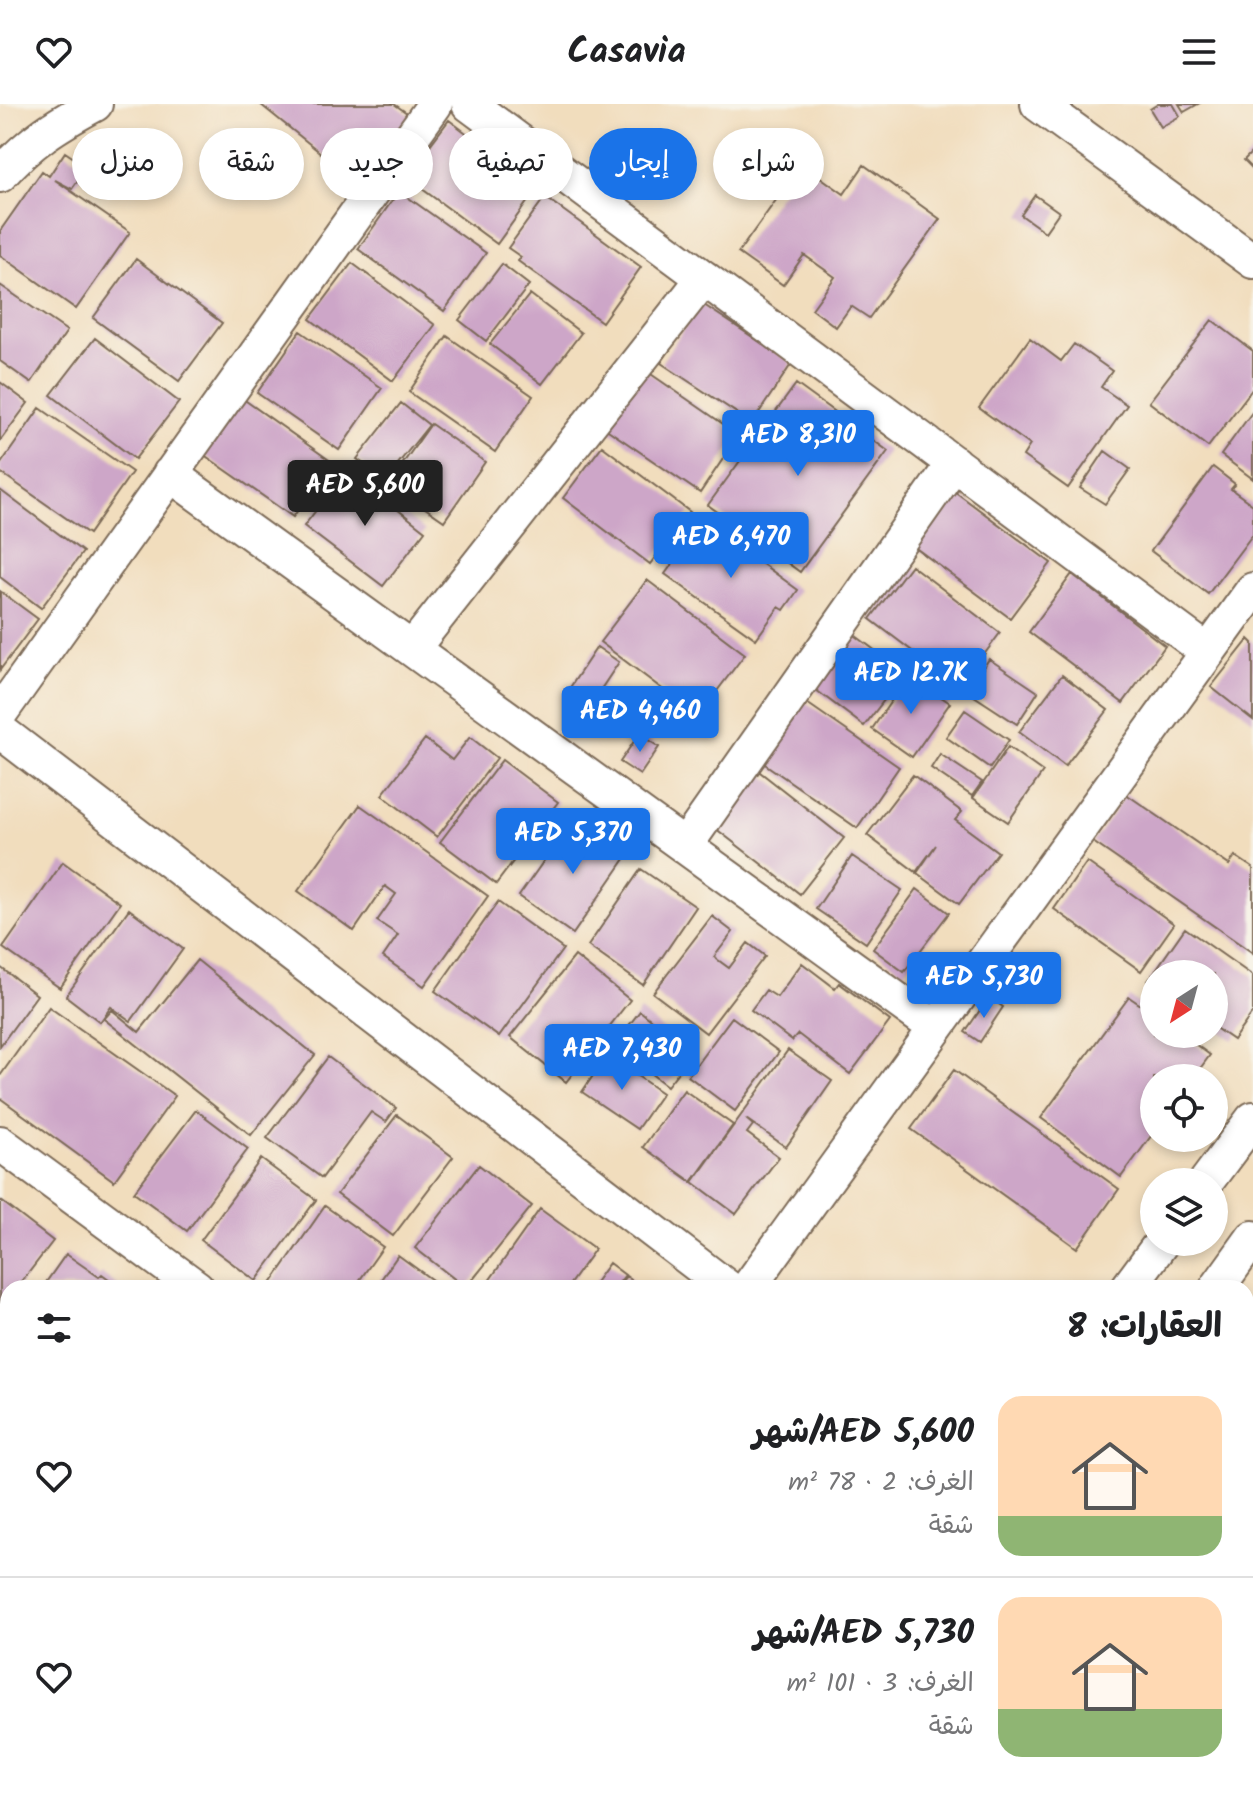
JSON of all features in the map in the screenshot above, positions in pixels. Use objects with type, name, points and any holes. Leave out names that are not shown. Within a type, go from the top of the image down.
[{"type":"street","points":[[0,175],[22,150],[95,104]]},
{"type":"street","points":[[0,713],[435,104]]},
{"type":"street","points":[[469,104],[1208,652]]},
{"type":"street","points":[[1038,104],[1253,261]]},
{"type":"street","points":[[412,649],[704,278]]},
{"type":"street","points":[[685,846],[954,463]]},
{"type":"street","points":[[170,474],[936,1028]]},
{"type":"street","points":[[754,1280],[1253,590]]},
{"type":"street","points":[[0,731],[718,1280]]},
{"type":"street","points":[[1216,1168],[1253,1119]]},
{"type":"street","points":[[0,1143],[186,1280]]},
{"type":"street","points":[[1223,1280],[1253,1238]]},
{"type":"street","points":[[1134,1280],[1152,1256]]},
{"type":"building","points":[[260,104],[394,104],[417,120],[411,128],[320,128],[320,152],[304,139],[304,128],[290,128]]},
{"type":"building","points":[[1158,104],[1173,104],[1180,116],[1161,127],[1150,109]]},
{"type":"building","points":[[1179,104],[1198,104],[1184,112]]},
{"type":"building","points":[[449,120],[460,128],[449,128],[449,200],[529,200],[497,244],[433,197],[433,141]]},
{"type":"building","points":[[1253,151],[1253,169],[1244,160]]},
{"type":"building","points":[[65,152],[72,157],[72,189],[55,180],[72,192],[72,200],[84,200],[130,232],[76,309],[0,255],[0,231],[42,171],[49,176]]},
{"type":"building","points":[[864,165],[940,219],[869,318],[851,306],[836,327],[812,309],[835,277],[804,255],[783,285],[738,253],[776,200],[824,200],[824,180],[844,194]]},
{"type":"building","points":[[1035,195],[1059,212],[1045,232],[1021,215]]},
{"type":"building","points":[[393,200],[412,200],[486,253],[444,311],[358,249]]},
{"type":"building","points":[[543,200],[549,200],[641,267],[602,322],[518,261],[521,257],[508,248]]},
{"type":"building","points":[[136,259],[222,323],[179,381],[93,318]]},
{"type":"building","points":[[352,263],[435,325],[393,381],[310,319]]},
{"type":"building","points":[[502,264],[529,285],[486,341],[459,320]]},
{"type":"building","points":[[0,285],[67,331],[31,383],[0,361]]},
{"type":"building","points":[[530,294],[581,333],[542,384],[490,344]]},
{"type":"building","points":[[701,303],[792,363],[752,423],[661,363]]},
{"type":"building","points":[[1212,320],[1253,351],[1253,388],[1208,447],[1149,402]]},
{"type":"building","points":[[300,331],[382,388],[339,450],[257,393]]},
{"type":"building","points":[[447,336],[533,396],[495,452],[409,392]]},
{"type":"building","points":[[95,338],[179,402],[135,459],[51,395]]},
{"type":"building","points":[[1030,338],[1061,361],[1074,344],[1112,371],[1101,387],[1127,405],[1068,488],[1023,456],[1030,445],[979,408]]},
{"type":"building","points":[[645,370],[739,435],[700,493],[605,428]]},
{"type":"building","points":[[0,382],[28,403],[0,441]]},
{"type":"building","points":[[796,384],[888,451],[800,572],[708,505]]},
{"type":"building","points":[[239,396],[332,462],[293,517],[200,452]]},
{"type":"building","points":[[401,403],[429,425],[385,480],[357,459]]},
{"type":"building","points":[[40,408],[132,472],[89,534],[0,472],[0,465]]},
{"type":"building","points":[[1253,411],[1253,479],[1221,455]]},
{"type":"building","points":[[431,424],[485,462],[444,521],[389,483]]},
{"type":"building","points":[[602,446],[690,512],[650,564],[563,498]]},
{"type":"building","points":[[1105,451],[1130,469],[1105,504],[1080,488]]},
{"type":"building","points":[[1213,467],[1235,484],[1231,489],[1253,505],[1253,534],[1208,594],[1151,551]]},
{"type":"building","points":[[347,470],[425,531],[383,586],[304,526]]},
{"type":"building","points":[[950,488],[1051,563],[1010,618],[909,543]]},
{"type":"building","points":[[0,490],[83,552],[41,608],[0,577]]},
{"type":"building","points":[[704,521],[798,590],[784,610],[779,607],[756,639],[665,574]]},
{"type":"building","points":[[911,565],[1000,633],[960,687],[870,619]]},
{"type":"building","points":[[1072,574],[1165,646],[1123,703],[1029,632]]},
{"type":"building","points":[[647,580],[745,654],[698,716],[600,642]]},
{"type":"building","points":[[0,591],[38,619],[0,670]]},
{"type":"building","points":[[852,633],[905,673],[864,726],[812,687]]},
{"type":"building","points":[[1249,639],[1253,643],[1253,720],[1211,687]]},
{"type":"building","points":[[597,647],[619,662],[587,710],[565,695]]},
{"type":"building","points":[[989,659],[1038,692],[1017,724],[968,692]]},
{"type":"building","points":[[909,675],[950,703],[912,757],[872,729]]},
{"type":"building","points":[[1062,675],[1108,710],[1065,766],[1019,732]]},
{"type":"building","points":[[804,701],[899,767],[857,828],[762,762]]},
{"type":"building","points":[[965,710],[1009,740],[990,768],[946,737]]},
{"type":"building","points":[[639,734],[659,747],[640,775],[620,762]]},
{"type":"building","points":[[470,737],[497,758],[437,837],[382,795],[425,739],[452,760]]},
{"type":"building","points":[[1008,747],[1043,772],[1008,822],[973,798]]},
{"type":"building","points":[[940,754],[982,782],[972,796],[931,768]]},
{"type":"building","points":[[502,760],[558,802],[496,884],[440,842]]},
{"type":"building","points":[[751,765],[844,838],[800,894],[706,821]]},
{"type":"building","points":[[913,775],[962,812],[955,820],[998,852],[959,904],[917,873],[936,845],[916,872],[867,835]]},
{"type":"building","points":[[1126,794],[1229,865],[1235,856],[1253,868],[1253,953],[1093,842]]},
{"type":"building","points":[[360,805],[488,896],[424,986],[383,957],[398,935],[377,921],[396,894],[385,886],[354,931],[298,891]]},
{"type":"building","points":[[574,818],[627,856],[573,934],[519,896]]},
{"type":"building","points":[[852,856],[902,890],[866,943],[816,909]]},
{"type":"building","points":[[63,862],[120,903],[60,988],[3,948]]},
{"type":"building","points":[[1087,862],[1174,924],[1149,960],[1140,960],[1140,970],[1054,909]]},
{"type":"building","points":[[641,869],[696,907],[643,985],[588,946]]},
{"type":"building","points":[[917,889],[949,913],[904,972],[873,949]]},
{"type":"building","points":[[498,902],[563,949],[499,1037],[435,991]]},
{"type":"building","points":[[129,909],[183,949],[131,1021],[111,1007],[100,1022],[66,996]]},
{"type":"building","points":[[712,916],[733,932],[714,957],[729,968],[748,943],[765,956],[706,1033],[653,993]]},
{"type":"building","points":[[1185,928],[1253,976],[1253,1012],[1233,1040],[1228,1037],[1228,960],[1163,960]]},
{"type":"building","points":[[575,956],[630,1000],[566,1082],[510,1037]]},
{"type":"building","points":[[197,960],[315,1055],[251,1135],[104,1019],[112,1010],[139,1032]]},
{"type":"building","points":[[802,963],[835,988],[839,983],[890,1021],[850,1074],[798,1034],[792,1041],[751,1010],[766,990],[777,997]]},
{"type":"building","points":[[0,967],[37,995],[0,1046]]},
{"type":"building","points":[[989,997],[1003,1007],[980,1042],[965,1032]]},
{"type":"building","points":[[1129,997],[1140,1004],[1140,1048],[1200,1048],[1210,1055],[1203,1064],[1140,1064],[1140,1151],[1121,1177],[1041,1118]]},
{"type":"building","points":[[49,1007],[175,1096],[114,1181],[0,1098],[0,1076]]},
{"type":"building","points":[[640,1011],[693,1053],[667,1086],[614,1045]]},
{"type":"building","points":[[732,1017],[779,1052],[735,1111],[688,1076]]},
{"type":"building","points":[[788,1050],[832,1081],[786,1147],[746,1119],[753,1125],[747,1133],[779,1157],[736,1214],[693,1182]]},
{"type":"building","points":[[607,1055],[662,1093],[637,1129],[582,1092]]},
{"type":"building","points":[[328,1057],[396,1108],[386,1122],[371,1112],[322,1178],[267,1138]]},
{"type":"building","points":[[954,1070],[1119,1189],[1077,1248],[911,1129]]},
{"type":"building","points":[[684,1090],[733,1125],[692,1182],[643,1147]]},
{"type":"building","points":[[196,1110],[248,1149],[187,1231],[134,1192]]},
{"type":"building","points":[[397,1115],[453,1157],[393,1236],[337,1194]]},
{"type":"building","points":[[261,1159],[316,1200],[257,1280],[201,1240]]},
{"type":"building","points":[[479,1165],[532,1206],[472,1280],[456,1280],[415,1248]]},
{"type":"building","points":[[0,1200],[53,1241],[23,1280],[0,1280]]},
{"type":"building","points":[[325,1206],[383,1247],[360,1280],[274,1280]]},
{"type":"building","points":[[540,1209],[595,1249],[573,1280],[490,1280]]},
{"type":"building","points":[[66,1254],[99,1277],[102,1274],[110,1280],[48,1280]]},
{"type":"building","points":[[398,1255],[432,1280],[381,1280]]},
{"type":"building","points":[[609,1263],[625,1275],[621,1280],[597,1280]]}]
